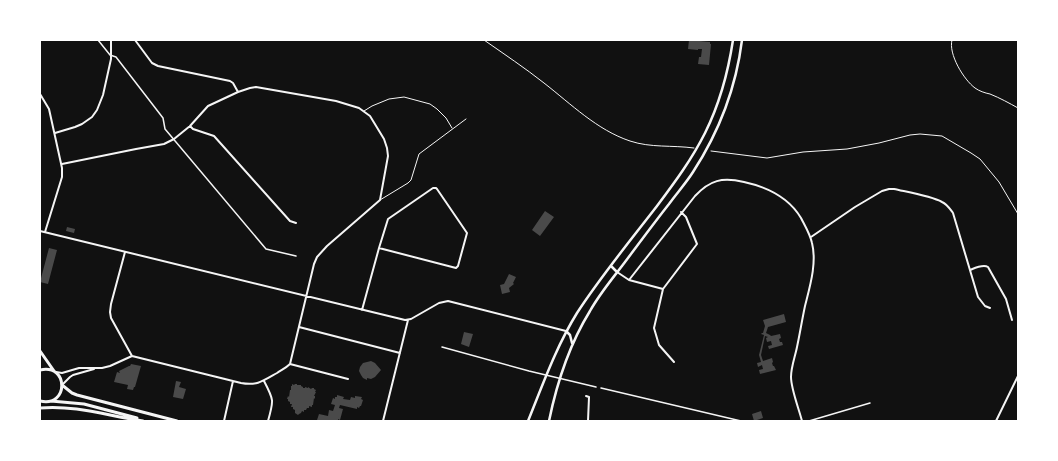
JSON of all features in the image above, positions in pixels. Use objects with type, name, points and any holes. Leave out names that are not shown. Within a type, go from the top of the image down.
[{"type":"main road","points":[[528,421],[566,331],[586,300],[681,173],[698,146],[723,90],[734,40]]},
{"type":"main road","points":[[549,421],[562,369],[572,343],[592,306],[692,174],[710,143],[722,118],[733,86],[742,40]]},
{"type":"main road","points":[[611,266],[617,272]]},
{"type":"main road","points":[[566,331],[570,335],[572,343]]},
{"type":"main road","points":[[40,351],[60,378],[62,384],[62,390],[56,398],[51,401]]},
{"type":"main road","points":[[40,370],[46,369],[55,372]]},
{"type":"main road","points":[[62,384],[72,393],[77,395],[177,421]]},
{"type":"main road","points":[[41,401],[84,404],[146,421]]},
{"type":"main road","points":[[40,408],[73,408],[143,421]]},
{"type":"street","points":[[98,40],[110,55],[116,57],[163,118],[166,129],[266,249],[296,256]]},
{"type":"street","points":[[55,133],[82,124],[92,117],[97,110],[103,95],[110,59],[111,40]]},
{"type":"street","points":[[134,40],[152,63],[158,66],[230,81],[233,83],[238,92]]},
{"type":"street","points":[[139,86],[140,92]]},
{"type":"street","points":[[62,164],[136,148],[164,144],[174,139],[190,126],[208,106],[250,88],[261,88],[336,102],[359,108],[370,116],[384,139],[388,156],[380,200],[336,238],[317,257],[290,364],[287,367],[264,381],[249,385],[132,356],[110,366],[73,375],[62,384]]},
{"type":"street","points":[[40,94],[49,109],[62,164],[62,177],[45,232]]},
{"type":"street","points":[[190,126],[193,129],[214,136],[290,221],[296,223]]},
{"type":"street","points":[[628,280],[681,212],[706,186],[721,180],[733,180],[756,185],[774,193],[789,203],[798,214],[811,237],[813,245],[813,267],[791,376],[795,399],[802,421]]},
{"type":"street","points":[[362,310],[388,219],[435,188],[467,233],[458,266],[456,268],[380,248]]},
{"type":"street","points":[[811,237],[855,207],[882,191],[889,189],[935,199],[942,202],[953,213],[978,297],[985,306],[990,308]]},
{"type":"street","points":[[674,362],[659,345],[654,328],[663,289],[697,244],[686,218],[681,212]]},
{"type":"street","points":[[40,231],[408,320],[445,301],[566,331]]},
{"type":"street","points":[[125,252],[110,312],[132,356]]},
{"type":"street","points":[[970,270],[984,265],[988,267],[1006,299],[1012,320]]},
{"type":"street","points":[[617,272],[628,280],[663,289]]},
{"type":"street","points":[[383,421],[408,320]]},
{"type":"street","points":[[299,327],[400,353]]},
{"type":"street","points":[[442,347],[529,371],[596,386]]},
{"type":"street","points":[[290,364],[348,379]]},
{"type":"street","points":[[55,372],[62,373],[79,368],[98,368]]},
{"type":"street","points":[[996,421],[1018,376]]},
{"type":"street","points":[[224,421],[234,381]]},
{"type":"street","points":[[264,381],[272,399],[272,408],[268,421]]},
{"type":"street","points":[[601,388],[741,421]]},
{"type":"street","points":[[586,396],[589,397],[588,421]]},
{"type":"street","points":[[809,421],[870,403]]},
{"type":"lane","points":[[952,40],[951,44],[953,58],[963,74],[976,88],[1007,101],[1018,108]]},
{"type":"lane","points":[[364,111],[389,99],[404,97],[430,104],[446,118],[453,129]]},
{"type":"lane","points":[[380,200],[408,183],[411,180],[419,154],[466,119]]},
{"type":"path","points":[[484,40],[535,76],[592,121],[612,133],[640,144],[699,149]]},
{"type":"path","points":[[706,150],[767,158],[809,152],[846,149],[910,135],[920,134],[942,136],[980,159],[999,182],[1018,214]]},
{"type":"building","points":[[689,40],[710,42],[709,65],[698,64],[702,49],[688,49]]},
{"type":"building","points":[[545,211],[554,217],[540,236],[532,230]]},
{"type":"building","points":[[67,227],[75,229],[74,233],[66,231]]},
{"type":"building","points":[[49,248],[57,250],[48,284],[40,282]]},
{"type":"building","points":[[509,274],[516,277],[513,283],[514,284],[509,288],[510,292],[502,294],[500,285],[504,284]]},
{"type":"building","points":[[784,314],[786,322],[768,327],[766,333],[771,336],[780,334],[781,338],[779,339],[783,345],[769,349],[768,346],[772,345],[771,341],[767,342],[766,338],[768,337],[765,336],[761,355],[763,361],[772,358],[773,366],[776,370],[760,374],[759,370],[763,369],[762,365],[758,367],[757,363],[761,362],[759,355],[764,335],[761,334],[763,333],[765,326],[763,320]]},
{"type":"building","points":[[464,332],[473,334],[469,347],[461,344]]},
{"type":"building","points":[[371,361],[381,370],[375,377],[371,379],[367,378],[367,380],[363,378],[359,371],[363,363]]},
{"type":"building","points":[[131,364],[141,366],[133,390],[127,389],[128,385],[114,382],[117,372],[120,373],[119,371],[130,366]]},
{"type":"building","points":[[176,381],[181,382],[179,387],[186,389],[183,399],[173,397]]},
{"type":"building","points":[[292,384],[301,385],[303,388],[314,388],[316,390],[312,407],[309,406],[309,408],[304,410],[304,412],[302,411],[298,415],[295,413],[293,407],[291,407],[292,404],[290,404],[287,399],[288,396],[289,397]]},
{"type":"building","points":[[337,395],[344,397],[343,399],[350,400],[351,397],[355,398],[355,396],[362,397],[361,399],[363,400],[361,406],[359,408],[357,407],[357,409],[340,405],[339,408],[343,409],[340,420],[338,419],[338,421],[317,420],[319,414],[328,416],[329,410],[333,411],[335,405],[331,404],[333,398],[335,399]]},
{"type":"building","points":[[761,411],[763,418],[754,421],[752,414]]}]
